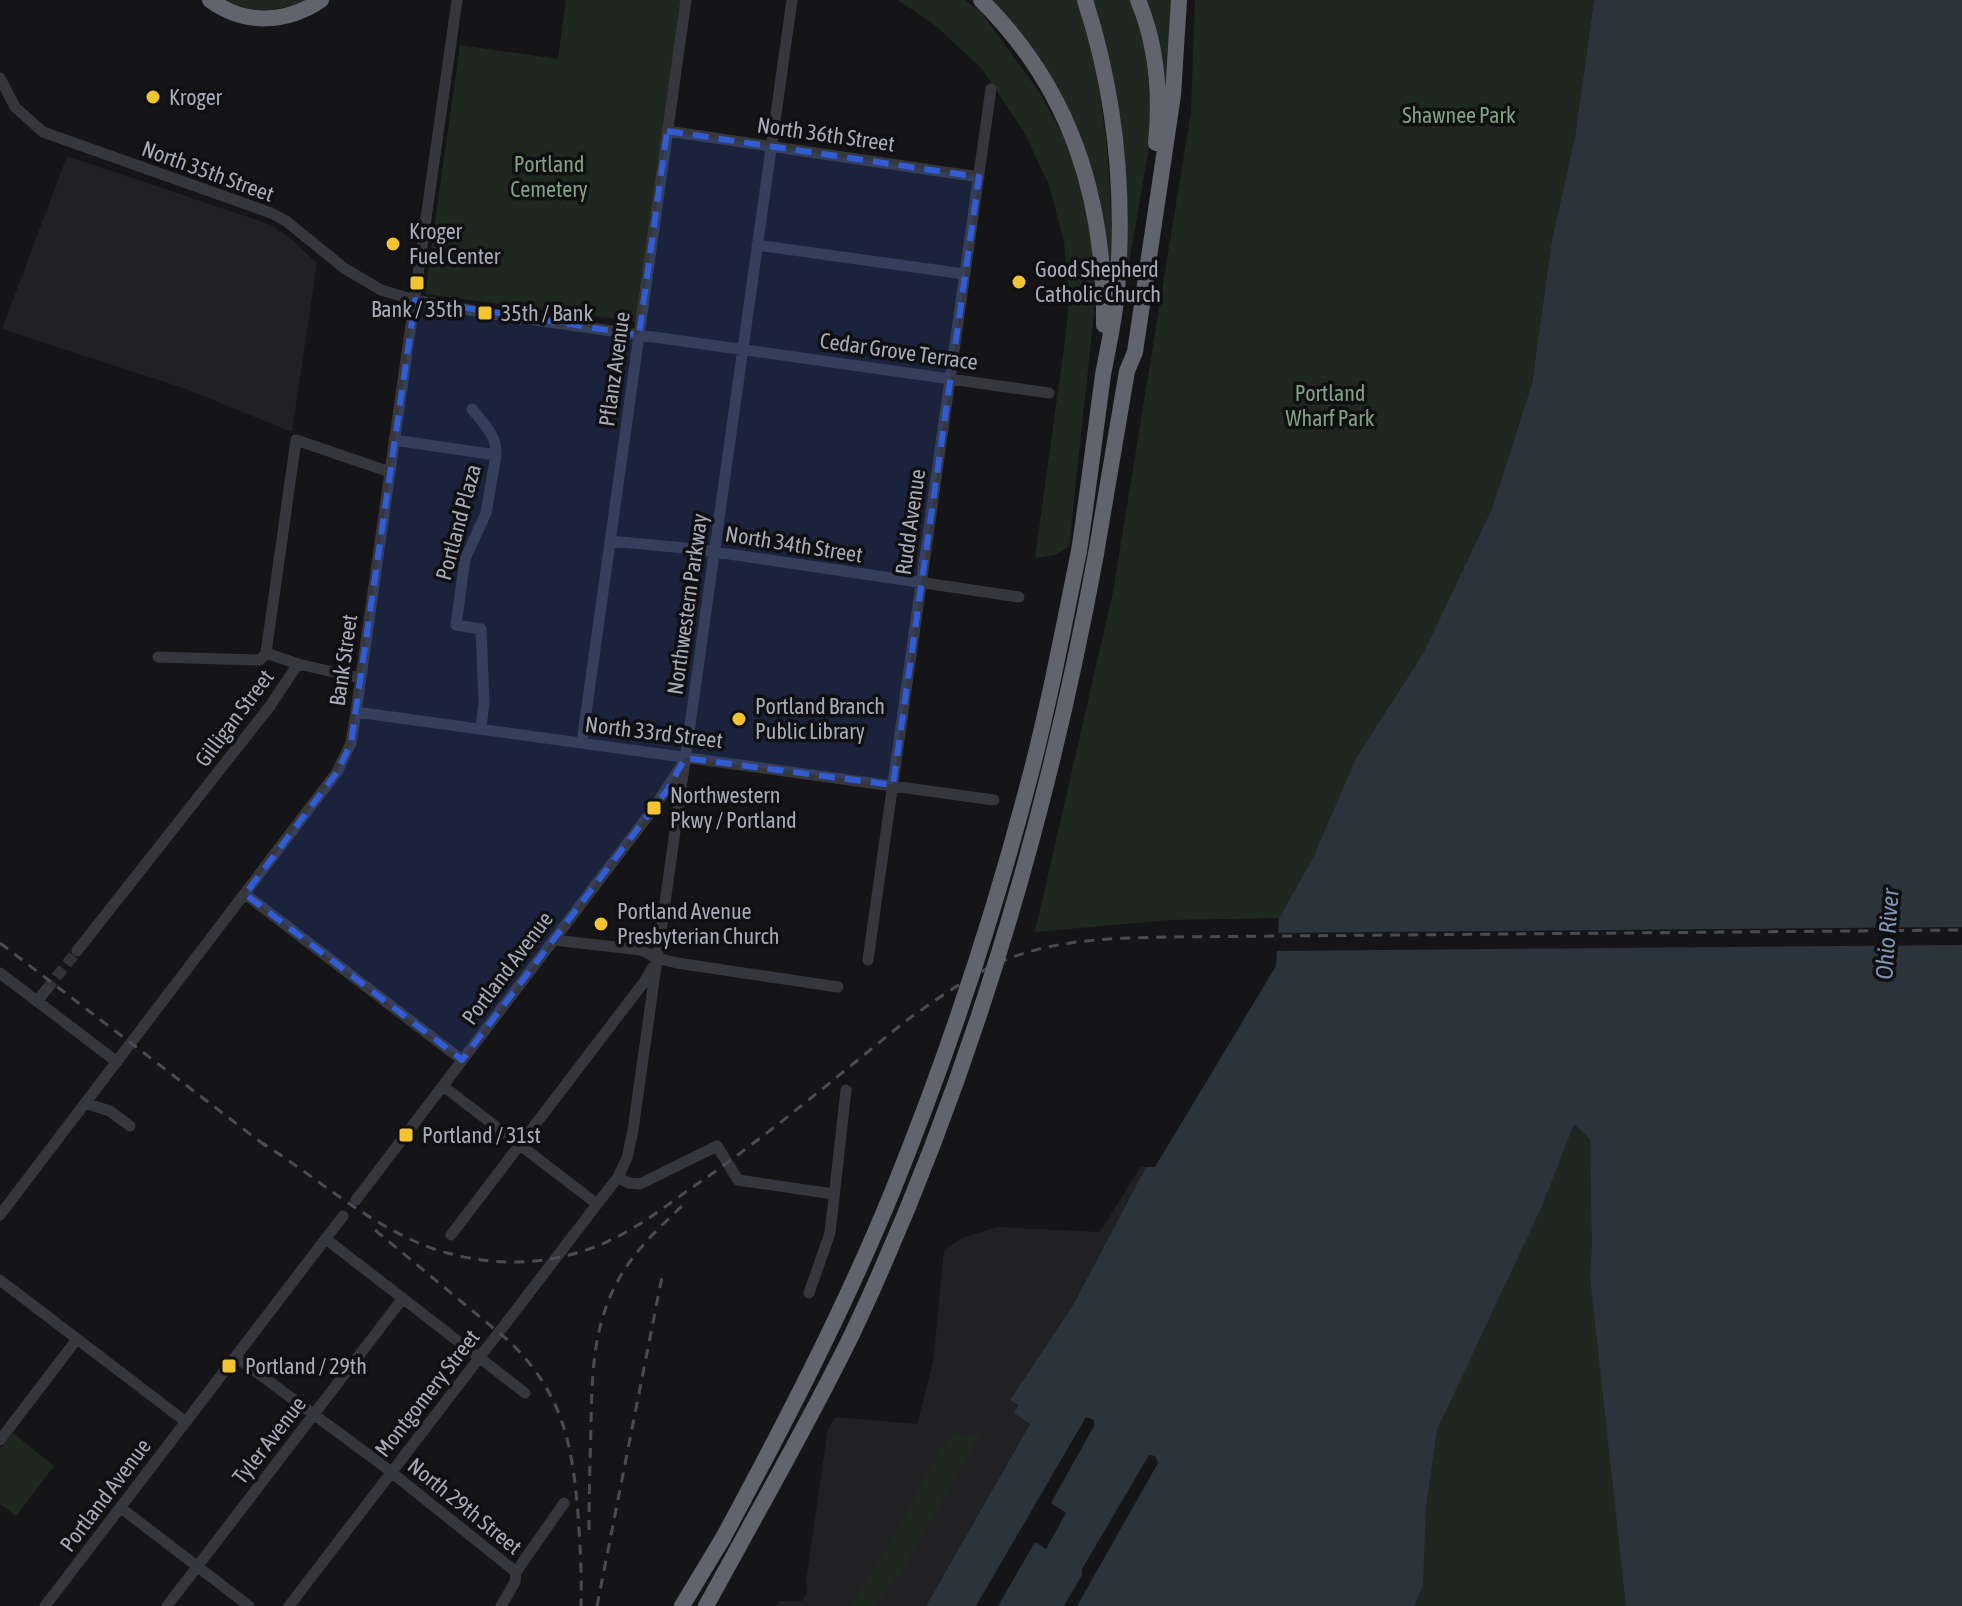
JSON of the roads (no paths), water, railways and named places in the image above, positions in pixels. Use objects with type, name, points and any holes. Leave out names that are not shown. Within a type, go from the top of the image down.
[{"type":"highway","points":[[210,0],[234,14],[270,19],[292,15],[321,0]]},
{"type":"highway","points":[[981,0],[1035,65],[1064,117],[1082,160],[1102,251],[1104,373]]},
{"type":"highway","points":[[682,1606],[723,1538],[796,1400],[892,1191],[945,1054],[1028,785],[1079,551],[1117,291],[1118,174],[1106,82],[1087,0]]},
{"type":"highway","points":[[1087,0],[1103,48],[1115,109],[1124,204],[1115,442]]},
{"type":"highway","points":[[1127,371],[1125,350],[1159,107],[1153,50],[1138,0]]},
{"type":"highway","points":[[706,1606],[855,1326],[906,1212],[958,1076],[1013,911],[1062,721],[1096,554],[1127,371],[1135,352],[1173,95],[1179,0]]},
{"type":"street","name":"Bank Street","points":[[0,1215],[337,772],[351,743],[457,0]]},
{"type":"street","name":"Pflanz Avenue","points":[[582,742],[686,0]]},
{"type":"street","name":"Northwestern Parkway","points":[[597,1204],[618,1177],[627,1158],[633,1130],[792,0]]},
{"type":"street","name":"North 35th Street","points":[[0,78],[15,107],[43,132],[271,213],[366,282],[415,300],[743,350]]},
{"type":"street","name":"Rudd Avenue","points":[[868,960],[991,89]]},
{"type":"street","name":"North 36th Street","points":[[667,131],[979,177]]},
{"type":"street","points":[[757,245],[964,274]]},
{"type":"street","name":"Cedar Grove Terrace","points":[[743,350],[1049,393]]},
{"type":"street","points":[[472,409],[495,439],[496,455]]},
{"type":"street","name":"Gilligan Street","points":[[77,951],[270,706],[298,664],[266,653],[296,440],[390,472]]},
{"type":"street","name":"Portland Plaza","points":[[394,440],[496,455],[486,513],[465,559],[456,625],[481,629],[484,690],[481,727]]},
{"type":"street","name":"North 34th Street","points":[[610,541],[715,552],[1019,597]]},
{"type":"street","points":[[158,657],[260,660],[266,653]]},
{"type":"street","points":[[298,664],[360,678]]},
{"type":"street","name":"North 33rd Street","points":[[356,712],[994,800]]},
{"type":"street","name":"Portland Avenue","points":[[356,1200],[668,789],[685,758]]},
{"type":"street","points":[[245,894],[462,1060]]},
{"type":"street","points":[[554,940],[641,950],[657,958],[838,987]]},
{"type":"street","points":[[451,1235],[644,982],[657,958]]},
{"type":"street","points":[[0,973],[117,1062]]},
{"type":"street","points":[[37,1001],[46,990]]},
{"type":"street","points":[[443,1086],[597,1204]]},
{"type":"street","points":[[809,1293],[830,1233],[846,1090]]},
{"type":"street","points":[[85,1103],[110,1111],[130,1126]]},
{"type":"street","points":[[618,1177],[628,1183],[640,1184],[717,1146],[738,1180],[833,1194]]},
{"type":"street","name":"Montgomery Street","points":[[289,1606],[597,1204]]},
{"type":"street","name":"Portland Avenue","points":[[45,1606],[343,1216]]},
{"type":"street","points":[[326,1239],[525,1393]]},
{"type":"street","points":[[0,1280],[186,1422]]},
{"type":"street","name":"Tyler Avenue","points":[[167,1606],[403,1298]]},
{"type":"street","points":[[0,1440],[77,1339]]},
{"type":"street","name":"North 29th Street","points":[[236,1357],[391,1472],[516,1572]]},
{"type":"street","points":[[501,1606],[515,1582],[516,1572],[564,1503]]},
{"type":"street","points":[[121,1508],[249,1606]]},
{"type":"water","name":"Ohio River","points":[[1594,0],[1962,0],[1962,1606],[1626,1606],[1590,1277],[1590,1139],[1574,1124],[1542,1206],[1437,1430],[1426,1507],[1423,1586],[1414,1606],[926,1606],[1030,1424],[1014,1413],[1018,1405],[1010,1400],[1073,1305],[1146,1167],[1155,1167],[1276,966],[1279,918],[1313,858],[1356,758],[1424,652],[1493,506],[1532,383],[1552,240],[1575,137]]},
{"type":"tunnel","points":[[46,990],[77,951]]},
{"type":"railway","points":[[259,1141],[365,1214],[434,1249],[489,1261],[546,1260],[597,1246],[637,1226],[744,1150],[930,1004],[990,967],[1043,948],[1106,939],[1169,937],[1962,930]]},
{"type":"railway","points":[[0,943],[267,1147]]},
{"type":"railway","points":[[589,1530],[592,1385],[596,1346],[605,1309],[629,1262],[684,1204]]},
{"type":"railway","points":[[375,1230],[509,1341],[527,1360],[553,1399],[568,1441],[572,1463],[580,1548],[581,1606]]},
{"type":"railway","points":[[597,1606],[662,1277]]},
{"type":"place","name":"Kroger","points":[[153,97]]},
{"type":"place","name":"Kroger Fuel Center","points":[[393,244]]},
{"type":"place","name":"Good Shepherd Catholic Church","points":[[1019,282]]},
{"type":"place","name":"Bank / 35th","points":[[417,283]]},
{"type":"place","name":"35th / Bank","points":[[485,313]]},
{"type":"place","name":"Portland Branch Public Library","points":[[739,719]]},
{"type":"place","name":"Northwestern Pkwy / Portland","points":[[654,808]]},
{"type":"place","name":"Portland Avenue Presbyterian Church","points":[[601,924]]},
{"type":"place","name":"Portland / 31st","points":[[406,1135]]},
{"type":"place","name":"Portland / 29th","points":[[229,1366]]},
{"type":"park label","name":"Shawnee Park","points":[[1459,115]]},
{"type":"park label","name":"Portland Cemetery","points":[[549,176]]},
{"type":"park label","name":"Portland Wharf Park","points":[[1330,406]]}]
